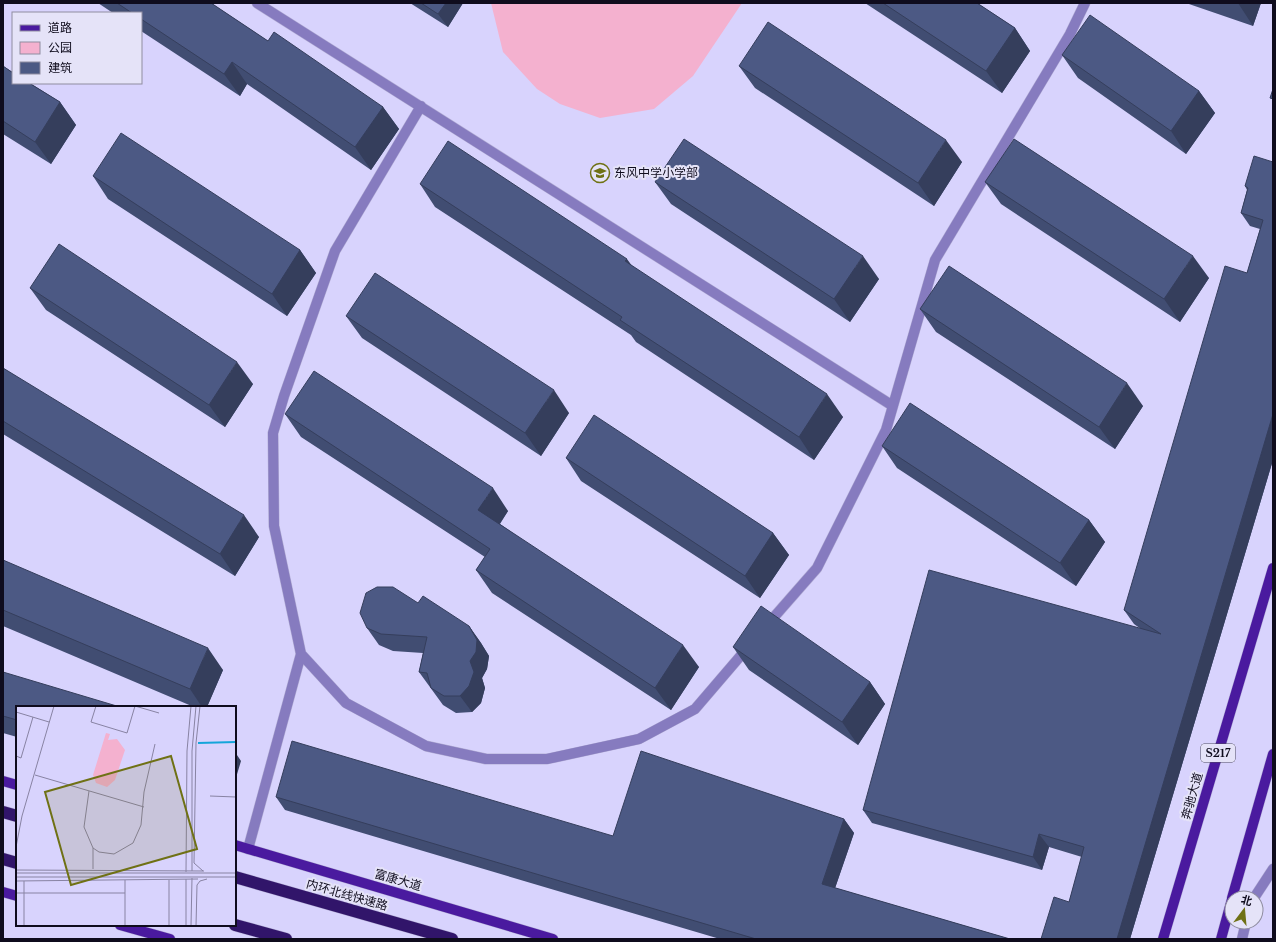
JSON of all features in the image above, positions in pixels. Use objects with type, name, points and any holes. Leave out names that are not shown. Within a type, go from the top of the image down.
[{"type":"highway","points":[[3,812],[16,816]]},
{"type":"highway","points":[[3,860],[16,863]]},
{"type":"highway","name":"内环北线快速路","points":[[236,877],[452,939]]},
{"type":"highway","points":[[236,925],[286,939]]},
{"type":"main road","name":"奔驰大道","points":[[1163,939],[1273,568]]},
{"type":"main road","points":[[1234,890],[1273,754]]},
{"type":"main road","points":[[3,781],[16,785]]},
{"type":"main road","name":"富康大道","points":[[236,845],[553,939]]},
{"type":"main road","points":[[3,892],[16,896]]},
{"type":"main road","points":[[124,926],[170,939]]},
{"type":"main road","points":[[1221,939],[1224,928]]},
{"type":"street","points":[[257,3],[893,406]]},
{"type":"street","points":[[300,654],[346,703],[426,746],[486,759],[546,759],[640,738],[695,709],[816,568],[886,430],[935,260],[1070,34],[1084,3]]},
{"type":"street","points":[[248,849],[300,654],[274,526],[273,432],[284,396],[336,251],[421,106]]},
{"type":"street","points":[[1259,890],[1273,869]]},
{"type":"green space","points":[[491,3],[742,3],[693,76],[654,109],[600,118],[560,104],[537,89],[503,52]]},
{"type":"building","points":[[117,3],[211,3],[268,41],[274,32],[383,107],[355,147],[232,62],[224,74],[142,20],[142,12],[130,12]]},
{"type":"building","points":[[421,3],[446,3],[438,14]]},
{"type":"building","points":[[883,3],[977,3],[1015,28],[986,71]]},
{"type":"building","points":[[1090,15],[1199,91],[1171,131],[1062,55]]},
{"type":"building","points":[[768,22],[946,140],[918,183],[739,66]]},
{"type":"building","points":[[3,66],[12,72],[12,84],[31,84],[60,102],[35,142],[3,121]]},
{"type":"building","points":[[1273,89],[1273,99],[1270,98]]},
{"type":"building","points":[[121,133],[300,250],[272,294],[93,176]]},
{"type":"building","points":[[684,139],[863,256],[834,299],[655,182]]},
{"type":"building","points":[[1014,139],[1193,256],[1164,299],[985,182]]},
{"type":"building","points":[[448,141],[627,259],[625,261],[827,394],[799,437],[620,320],[622,317],[420,184]]},
{"type":"building","points":[[1254,156],[1273,162],[1273,414],[1117,939],[1041,939],[1054,897],[1069,902],[1084,847],[1039,834],[1033,857],[863,810],[929,570],[1161,634],[1124,610],[1225,266],[1247,273],[1263,220],[1241,213],[1248,188],[1245,186]]},
{"type":"building","points":[[59,244],[237,362],[209,405],[30,288]]},
{"type":"building","points":[[949,266],[1127,383],[1099,427],[920,309]]},
{"type":"building","points":[[375,273],[554,390],[525,433],[346,316]]},
{"type":"building","points":[[3,368],[244,515],[220,554],[3,421]]},
{"type":"building","points":[[314,371],[493,488],[478,510],[683,645],[655,688],[476,570],[490,549],[285,414]]},
{"type":"building","points":[[910,403],[1089,520],[1060,563],[882,446]]},
{"type":"building","points":[[594,415],[773,533],[745,576],[566,458]]},
{"type":"building","points":[[3,560],[208,648],[190,689],[3,610]]},
{"type":"building","points":[[377,587],[393,587],[418,603],[423,596],[469,626],[477,640],[476,652],[470,661],[474,672],[469,686],[460,696],[444,696],[431,688],[427,673],[419,672],[427,637],[381,634],[367,628],[360,613],[366,593]]},
{"type":"building","points":[[761,606],[870,682],[842,722],[733,647]]},
{"type":"building","points":[[3,672],[117,706],[16,706],[16,720],[3,716]]},
{"type":"building","points":[[292,741],[613,836],[641,751],[844,819],[822,884],[1010,939],[756,939],[276,797]]},
{"type":"place","name":"东风中学小学部","points":[[600,173]]}]
